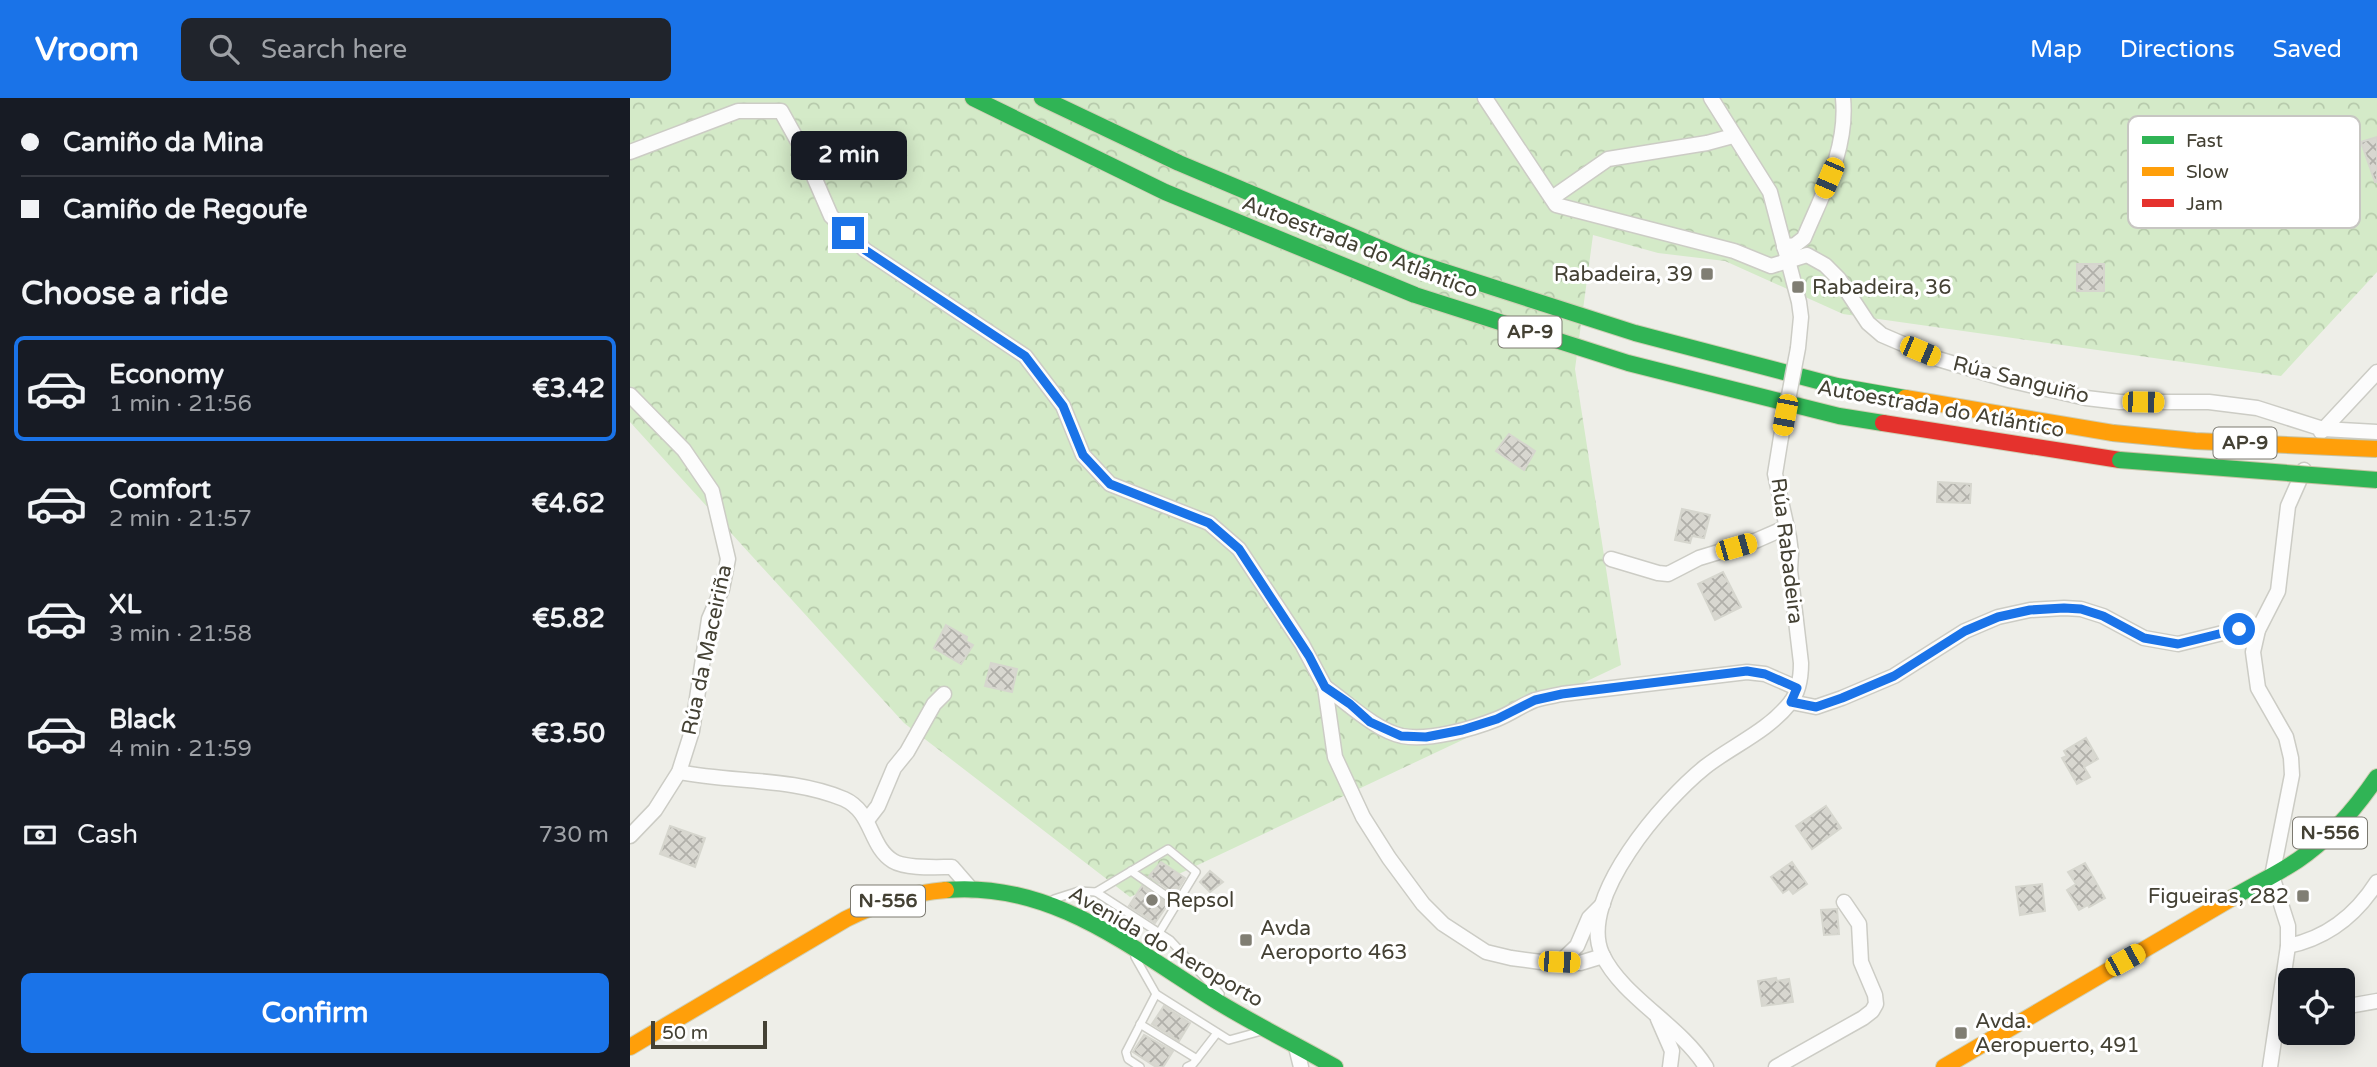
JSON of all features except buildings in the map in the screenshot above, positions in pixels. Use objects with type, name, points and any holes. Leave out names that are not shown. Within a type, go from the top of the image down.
[{"type":"main road","name":"Autoestrada do Atlántico","points":[[973,98],[1165,192],[1415,295],[1628,363],[1839,416],[2120,460],[2377,480]]},
{"type":"main road","name":"Autoestrada do Atlántico","points":[[1042,98],[1179,163],[1411,261],[1635,332],[1837,386],[2113,433],[2195,441],[2377,449]]},
{"type":"main road","name":"N-556","points":[[1944,1067],[2299,859],[2328,836],[2377,777]]},
{"type":"main road","name":"Avenida do Aeroporto","points":[[630,1047],[853,915],[894,899],[920,893],[972,890],[1020,894],[1090,921],[1265,1030],[1335,1067]]},
{"type":"street","points":[[1485,98],[1552,198],[1608,159],[1707,143],[1733,136]]},
{"type":"street","name":"Rúa Rabadeira","points":[[1706,1067],[1689,1046],[1624,984],[1603,956],[1598,923],[1611,883],[1628,852],[1700,771],[1757,731],[1791,702],[1801,678],[1790,570],[1791,553],[1775,474],[1798,348],[1801,317],[1799,302],[1770,192],[1711,98]]},
{"type":"street","points":[[1784,247],[1795,245],[1804,238],[1838,158],[1843,98]]},
{"type":"street","points":[[630,152],[738,111],[781,111],[800,146],[831,216],[865,250],[1025,356],[1063,406],[1083,455],[1110,484],[1209,523],[1239,549],[1309,656],[1325,687],[1335,757],[1363,817],[1423,904],[1443,924],[1486,952],[1531,961],[1580,963],[1603,956]]},
{"type":"street","name":"Rúa Sanguiño","points":[[1552,198],[1556,205],[1734,251],[1771,266],[1807,255],[1825,265],[1839,279],[1868,323],[1882,335],[1938,359],[2012,381],[2086,398],[2120,402],[2209,402],[2256,408],[2323,429],[2377,432]]},
{"type":"street","points":[[2287,968],[2288,926],[2272,876],[2292,775],[2291,758],[2286,737],[2258,688],[2253,652],[2258,630],[2278,591],[2288,506],[2323,429],[2377,372]]},
{"type":"street","name":"Rúa da Maceiriña","points":[[630,395],[684,450],[712,491],[728,559],[722,589],[709,619],[692,731],[679,772],[655,810],[630,836]]},
{"type":"street","points":[[1611,559],[1668,574],[1699,558],[1755,541],[1787,527]]},
{"type":"street","points":[[1791,702],[1816,707],[1842,698],[1894,676],[1965,631],[1998,617],[2030,610],[2081,609],[2103,616],[2144,638],[2178,644],[2239,629],[2258,630]]},
{"type":"street","points":[[1325,687],[1370,722],[1401,736],[1426,737],[1497,719],[1535,700],[1562,694],[1747,671],[1765,674],[1797,688]]},
{"type":"street","points":[[867,820],[878,806],[894,768],[934,704],[944,694]]},
{"type":"street","points":[[679,772],[704,777],[798,785],[846,800],[859,809],[880,849],[894,862],[915,866],[952,867],[972,890]]},
{"type":"street","points":[[2288,946],[2319,936],[2342,922],[2364,902],[2377,882]]},
{"type":"street","points":[[1776,1067],[1863,1018],[1876,1004],[1861,962],[1860,924],[1844,902]]},
{"type":"street","name":"Rúa Rabadeira","points":[[1559,962],[1577,946],[1589,918],[1604,903]]},
{"type":"street","points":[[2355,1005],[2377,1001]]},
{"type":"street","name":"Rúa Rabadeira","points":[[1657,1014],[1660,1028],[1672,1051],[1670,1067]]},
{"type":"street","points":[[2270,1067],[2278,1039]]},
{"type":"street","points":[[1296,1048],[1301,1067]]},
{"type":"lane","points":[[1096,892],[1168,849],[1196,872],[1159,933]]},
{"type":"lane","points":[[1131,872],[1178,904]]},
{"type":"lane","points":[[1046,902],[1079,891],[1096,892],[1170,940],[1237,1013]]},
{"type":"lane","points":[[1127,945],[1156,994],[1228,1040],[1265,1030]]},
{"type":"lane","points":[[1140,1067],[1128,1059],[1126,1052],[1156,994]]},
{"type":"lane","points":[[1140,1024],[1197,1059]]},
{"type":"lane","points":[[1187,1067],[1197,1059],[1217,1033]]},
{"type":"green space","points":[[630,98],[2377,98],[2377,272],[2281,376],[1843,314],[1725,261],[1658,253],[1593,235],[1575,369],[1621,665],[1130,897],[904,723],[630,422]]},
{"type":"traffic: fast","points":[[973,98],[1165,192],[1415,295],[1628,363],[1839,416],[1883,423]]},
{"type":"traffic: fast","points":[[1042,98],[1179,163],[1411,261],[1635,333],[1837,386],[1905,398]]},
{"type":"traffic: fast","points":[[2120,460],[2377,480]]},
{"type":"traffic: fast","points":[[2232,898],[2290,865],[2320,843],[2351,811],[2377,777]]},
{"type":"traffic: fast","points":[[946,890],[985,890],[1022,896],[1090,923],[1218,1002],[1335,1067]]},
{"type":"traffic: slow","points":[[1905,398],[2113,433]]},
{"type":"traffic: slow","points":[[2113,433],[2195,441],[2377,449]]},
{"type":"traffic: slow","points":[[630,1047],[846,919],[895,900],[946,890]]},
{"type":"traffic: slow","points":[[1944,1067],[2232,898]]},
{"type":"traffic: jam","points":[[1883,423],[2120,460]]},
{"type":"place","name":"Rabadeira, 39","points":[[1707,274]]},
{"type":"place","name":"Rabadeira, 36","points":[[1798,287]]},
{"type":"place","name":"Figueiras, 282","points":[[2303,896]]},
{"type":"place","name":"Repsol","points":[[1152,900]]},
{"type":"place","name":"Avda Aeroporto 463","points":[[1246,940]]},
{"type":"place","name":"Avda. Aeropuerto, 491","points":[[1961,1033]]},
{"type":"route","points":[[848,233],[865,250],[1025,356],[1063,406],[1083,455],[1110,484],[1209,523],[1239,549],[1309,656],[1325,687],[1370,722],[1401,736],[1426,737],[1462,730],[1497,719],[1535,700],[1562,694],[1747,671],[1765,674],[1797,688],[1791,702],[1816,707],[1894,676],[1965,631],[1998,617],[2030,610],[2081,609],[2103,616],[2144,638],[2178,644],[2239,629]]}]
